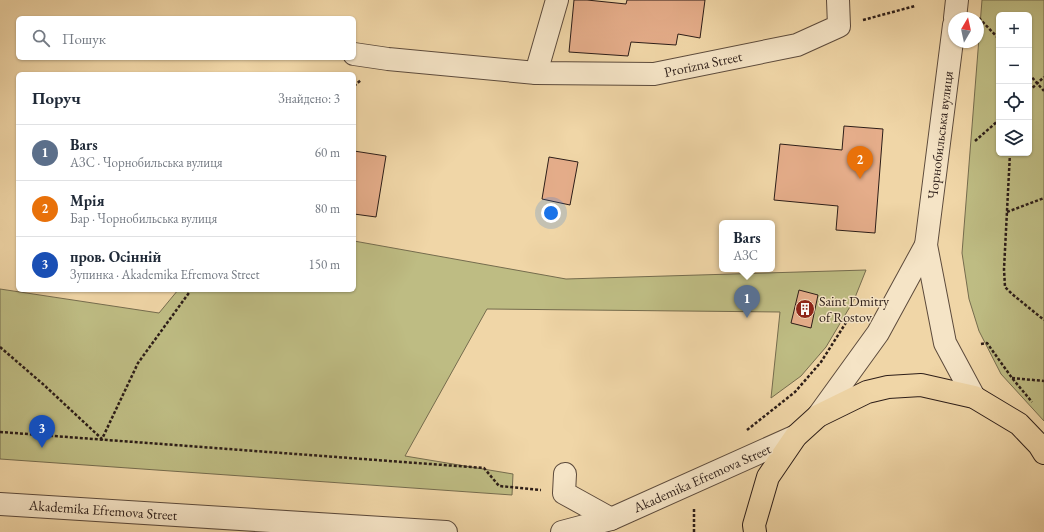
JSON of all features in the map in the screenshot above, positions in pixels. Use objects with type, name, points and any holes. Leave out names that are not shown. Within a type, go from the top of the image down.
[{"type":"main road","points":[[755,532],[754,525],[768,477],[796,436],[818,416],[867,392],[888,387],[921,385],[974,396],[1019,424],[1039,445],[1044,453]]},
{"type":"street","points":[[536,73],[557,0]]},
{"type":"street","points":[[838,0],[839,26]]},
{"type":"street","points":[[956,12],[957,0]]},
{"type":"street","name":"Prorizna Street","points":[[356,54],[388,59],[536,73],[654,74],[797,45],[839,26]]},
{"type":"street","name":"Чорнобильська вулиця","points":[[951,48],[926,245],[945,343],[974,396]]},
{"type":"street","name":"Чорнобильська вулиця","points":[[818,416],[878,333],[926,245]]},
{"type":"street","name":"Akademika Efremova Street","points":[[562,532],[611,519],[796,436]]},
{"type":"street","points":[[565,483],[611,519]]},
{"type":"street","name":"Akademika Efremova Street","points":[[0,504],[217,525],[446,532]]},
{"type":"path","points":[[839,26],[915,6]]},
{"type":"path","points":[[1032,77],[1044,91]]},
{"type":"path","points":[[1032,88],[1044,77]]},
{"type":"path","points":[[975,141],[996,123]]},
{"type":"path","points":[[1010,156],[1004,269],[1005,287],[1044,320]]},
{"type":"path","points":[[1007,212],[1044,198]]},
{"type":"path","points":[[102,439],[138,363],[190,292]]},
{"type":"path","points":[[746,431],[795,392],[821,362],[847,321]]},
{"type":"path","points":[[981,344],[987,343],[1012,378],[1035,405]]},
{"type":"path","points":[[0,347],[44,385],[102,439]]},
{"type":"path","points":[[1012,378],[1044,381]]},
{"type":"path","points":[[0,432],[484,468],[498,486],[565,483]]},
{"type":"shaded area","points":[[982,0],[1044,0],[1044,421],[1001,374],[979,331],[969,299],[962,253],[978,48],[984,48],[984,12],[981,12]]},
{"type":"shaded area","points":[[356,241],[566,279],[866,270],[854,300],[826,347],[801,376],[771,398],[780,312],[487,309],[405,456],[513,474],[512,495],[0,459],[0,289],[159,313],[176,292],[356,292]]},
{"type":"building","points":[[574,0],[626,4],[627,0],[705,0],[700,38],[678,34],[676,45],[631,42],[628,56],[569,52]]},
{"type":"building","points":[[844,126],[883,129],[875,233],[836,230],[838,206],[774,200],[780,144],[842,150]]},
{"type":"building","points":[[356,151],[386,156],[376,217],[356,214]]},
{"type":"building","points":[[549,157],[578,162],[570,205],[542,199]]},
{"type":"building","name":"Saint Dmitry of Rostov","points":[[799,290],[818,295],[811,328],[791,323]]},
{"type":"place","name":"Мрія","points":[[860,179]]},
{"type":"place","name":"Saint Dmitry of Rostov","points":[[805,309]]},
{"type":"place","name":"Bars","points":[[747,318]]},
{"type":"place","name":"пров. Осінній","points":[[42,448]]}]
